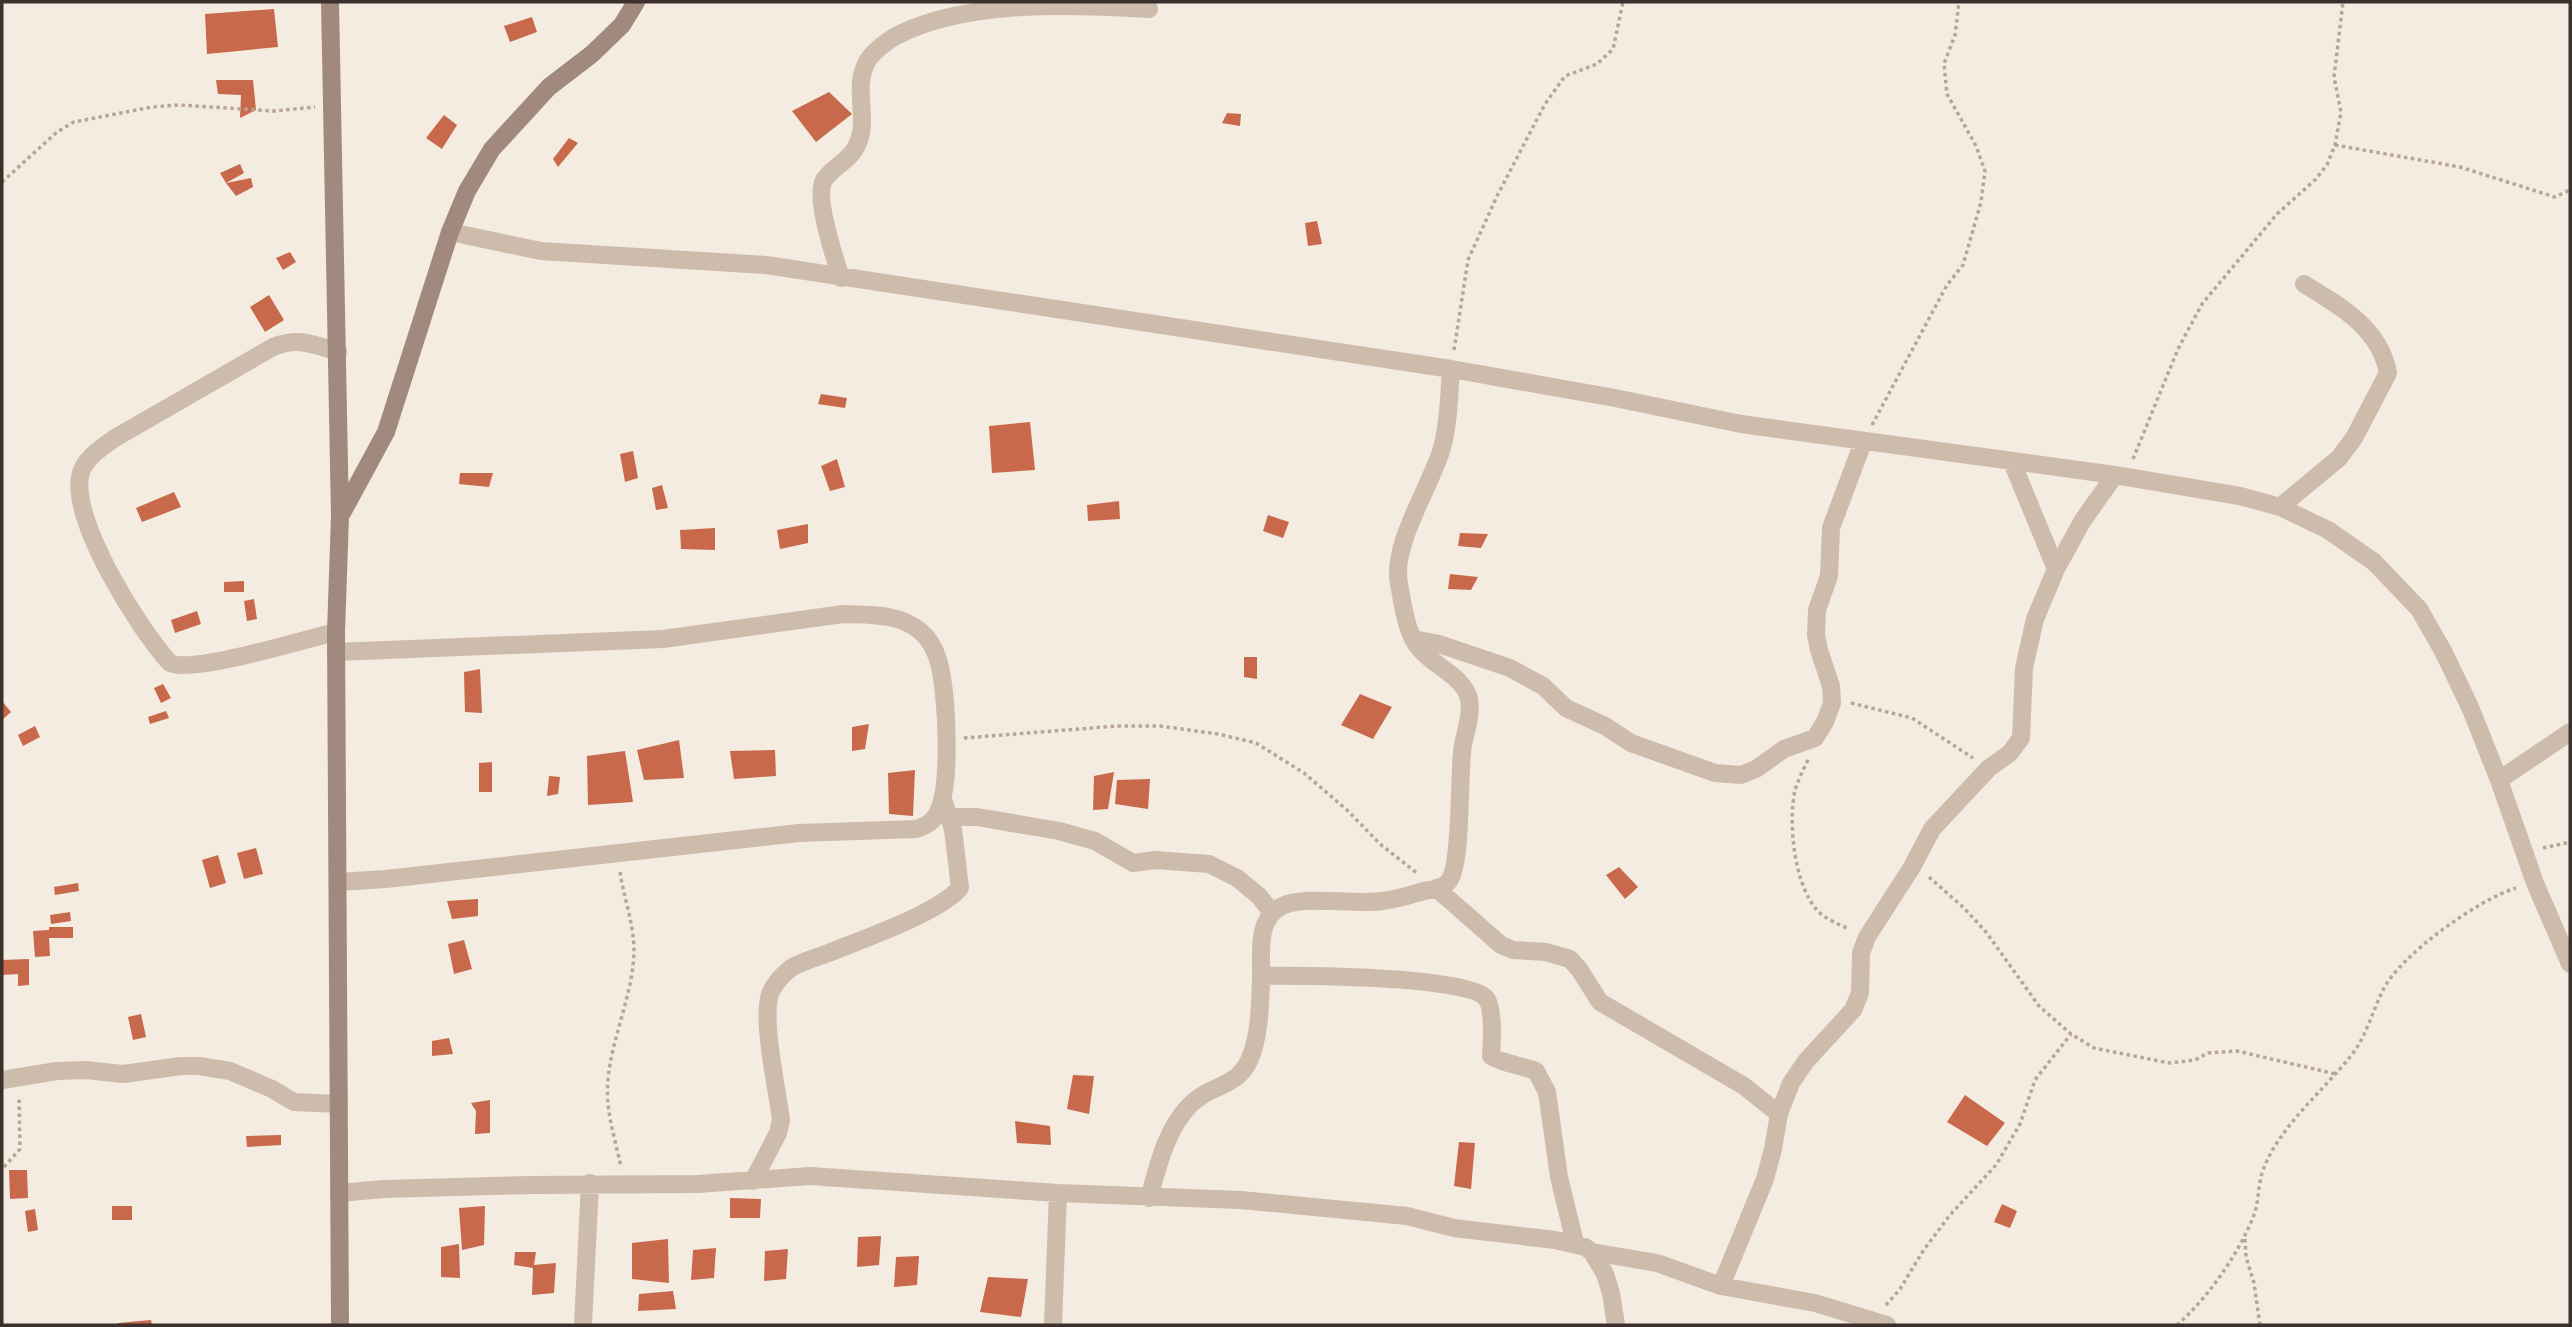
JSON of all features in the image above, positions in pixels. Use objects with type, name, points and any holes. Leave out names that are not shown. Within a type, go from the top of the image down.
[{"type":"main road","points":[[330,2],[340,516],[335,632],[340,1325]]},
{"type":"main road","points":[[340,516],[386,432],[450,232],[467,191],[492,149],[548,87],[592,54],[622,24],[636,2]]},
{"type":"street","points":[[841,278],[827,231],[822,191],[824,179],[857,146],[862,127],[861,76],[867,60],[886,43],[907,28],[955,11],[1043,3],[1149,9]]},
{"type":"street","points":[[450,232],[541,251],[766,265],[1451,369],[1741,424],[2119,476],[2240,496],[2280,507],[2328,530],[2374,562],[2419,608],[2470,707],[2500,779],[2535,883],[2570,964]]},
{"type":"street","points":[[2280,507],[2339,458],[2354,438],[2388,373],[2382,354],[2367,329],[2339,305],[2304,284]]},
{"type":"street","points":[[335,632],[193,665],[177,666],[170,663],[109,575],[86,516],[80,495],[80,475],[95,452],[115,438],[272,347],[298,340],[338,352]]},
{"type":"street","points":[[1149,1198],[1161,1155],[1180,1116],[1194,1101],[1229,1084],[1248,1064],[1255,1040],[1262,976],[1262,939],[1272,913],[1297,902],[1382,901],[1436,888],[1448,882],[1453,873],[1457,849],[1462,749],[1469,700],[1460,682],[1420,649],[1414,639],[1398,580],[1400,559],[1409,528],[1441,451],[1446,429],[1451,369]]},
{"type":"street","points":[[1414,639],[1439,644],[1510,668],[1543,686],[1566,708],[1605,726],[1631,743],[1715,773],[1741,775],[1756,769],[1784,749],[1815,738],[1825,722],[1832,686],[1819,650],[1817,610],[1829,576],[1831,528],[1863,442]]},
{"type":"street","points":[[2012,461],[2056,569]]},
{"type":"street","points":[[1721,1286],[1765,1179],[1779,1114],[1791,1083],[1806,1061],[1853,1010],[1860,993],[1861,953],[1867,937],[1912,867],[1932,829],[1989,768],[2010,753],[2021,738],[2024,668],[2035,619],[2056,569],[2083,520],[2119,476]]},
{"type":"street","points":[[336,652],[663,639],[843,614],[901,619],[920,631],[934,649],[944,685],[946,809],[953,829],[960,888],[954,894],[878,933],[792,967],[770,993],[768,1021],[781,1120],[778,1133],[753,1181]]},
{"type":"street","points":[[2500,779],[2570,732]]},
{"type":"street","points":[[338,882],[799,834],[916,829],[928,825],[946,809],[1059,831],[1095,841],[1133,863],[1155,860],[1209,864],[1237,878],[1259,896],[1272,913]]},
{"type":"street","points":[[1436,888],[1501,945],[1513,950],[1546,952],[1570,960],[1580,969],[1600,1002],[1744,1086],[1779,1114]]},
{"type":"street","points":[[1262,976],[1393,979],[1430,982],[1481,992],[1489,1001],[1491,1056],[1495,1060],[1536,1071],[1547,1092],[1559,1177],[1575,1243]]},
{"type":"street","points":[[10,1078],[57,1071],[86,1070],[123,1074],[199,1066],[230,1071],[294,1102],[339,1104]]},
{"type":"street","points":[[339,1193],[384,1189],[590,1183],[625,1186],[810,1176],[1058,1193],[1241,1200],[1407,1216],[1454,1228],[1575,1243],[1592,1252],[1657,1263],[1721,1286],[1815,1303],[1880,1322]]},
{"type":"street","points":[[583,1325],[590,1183]]},
{"type":"street","points":[[1053,1325],[1058,1193]]},
{"type":"street","points":[[1592,1252],[1605,1274],[1616,1325]]},
{"type":"path","points":[[1451,369],[1468,260],[1497,196],[1545,104],[1565,76],[1597,64],[1613,49],[1623,2]]},
{"type":"path","points":[[1863,442],[1947,285],[1963,265],[1981,202],[1985,171],[1976,146],[1947,94],[1944,64],[1955,35],[1959,2]]},
{"type":"path","points":[[2119,476],[2136,454],[2178,349],[2202,304],[2277,214],[2316,179],[2327,164],[2335,145],[2341,112],[2334,77],[2343,2]]},
{"type":"path","points":[[2,182],[57,132],[74,122],[152,107],[179,105],[274,111],[332,106]]},
{"type":"path","points":[[2335,145],[2460,167],[2555,197],[2570,190]]},
{"type":"path","points":[[1832,697],[1912,718],[1989,768]]},
{"type":"path","points":[[946,739],[1117,726],[1160,726],[1218,734],[1256,743],[1304,773],[1347,810],[1380,844],[1436,888]]},
{"type":"path","points":[[1815,738],[1796,787],[1791,818],[1800,874],[1815,909],[1825,917],[1867,937]]},
{"type":"path","points":[[2524,853],[2570,842]]},
{"type":"path","points":[[617,853],[634,951],[629,994],[613,1056],[608,1105],[625,1186]]},
{"type":"path","points":[[1912,867],[1932,879],[1986,932],[2039,1006],[2071,1034],[2094,1048],[2169,1063],[2195,1060],[2208,1053],[2237,1051],[2336,1074]]},
{"type":"path","points":[[2177,1325],[2195,1310],[2245,1236],[2256,1209],[2263,1171],[2282,1137],[2307,1104],[2353,1054],[2384,987],[2412,955],[2451,923],[2499,894],[2535,883]]},
{"type":"path","points":[[1880,1322],[1923,1251],[1950,1215],[1996,1165],[2020,1124],[2035,1080],[2071,1034]]},
{"type":"path","points":[[4,1167],[20,1149],[10,1078]]},
{"type":"path","points":[[2245,1236],[2246,1257],[2254,1283],[2260,1325]]},
{"type":"building","points":[[274,9],[278,47],[207,54],[205,14]]},
{"type":"building","points":[[532,17],[537,32],[510,42],[504,26]]},
{"type":"building","points":[[216,80],[253,80],[256,110],[240,118],[241,95],[218,94]]},
{"type":"building","points":[[829,92],[852,114],[816,142],[792,111]]},
{"type":"building","points":[[1227,113],[1241,114],[1240,126],[1222,123]]},
{"type":"building","points":[[444,115],[457,125],[442,149],[426,138]]},
{"type":"building","points":[[569,138],[578,143],[558,167],[553,159]]},
{"type":"building","points":[[240,164],[244,173],[226,183],[220,173]]},
{"type":"building","points":[[251,178],[253,187],[236,196],[226,183]]},
{"type":"building","points":[[1317,221],[1322,244],[1308,246],[1305,223]]},
{"type":"building","points":[[290,252],[296,262],[283,270],[276,258]]},
{"type":"building","points":[[269,295],[284,320],[265,332],[250,307]]},
{"type":"building","points":[[821,394],[847,398],[845,408],[818,404]]},
{"type":"building","points":[[1030,422],[1035,470],[992,473],[989,426]]},
{"type":"building","points":[[633,451],[638,478],[625,482],[620,454]]},
{"type":"building","points":[[837,459],[845,487],[830,491],[821,466]]},
{"type":"building","points":[[460,473],[493,473],[489,487],[459,484]]},
{"type":"building","points":[[662,485],[668,508],[656,510],[652,488]]},
{"type":"building","points":[[174,492],[181,507],[142,522],[136,508]]},
{"type":"building","points":[[1119,501],[1120,519],[1088,521],[1087,505]]},
{"type":"building","points":[[1268,515],[1289,522],[1283,538],[1263,531]]},
{"type":"building","points":[[808,524],[808,543],[780,549],[777,530]]},
{"type":"building","points":[[715,528],[715,550],[681,549],[680,530]]},
{"type":"building","points":[[1460,533],[1488,534],[1481,548],[1458,546]]},
{"type":"building","points":[[1450,574],[1478,577],[1471,590],[1448,589]]},
{"type":"building","points":[[244,581],[244,592],[224,592],[224,582]]},
{"type":"building","points":[[254,599],[257,619],[247,621],[244,601]]},
{"type":"building","points":[[197,611],[201,624],[175,633],[171,620]]},
{"type":"building","points":[[1244,657],[1257,657],[1257,679],[1244,677]]},
{"type":"building","points":[[480,669],[482,713],[465,712],[464,672]]},
{"type":"building","points":[[163,684],[171,698],[161,703],[154,688]]},
{"type":"building","points":[[1360,694],[1392,707],[1373,739],[1341,725]]},
{"type":"building","points":[[2,701],[11,712],[2,720]]},
{"type":"building","points":[[166,711],[169,718],[150,724],[148,717]]},
{"type":"building","points":[[869,724],[865,749],[852,751],[852,727]]},
{"type":"building","points":[[35,726],[40,737],[23,746],[18,735]]},
{"type":"building","points":[[679,740],[684,778],[644,780],[637,750]]},
{"type":"building","points":[[775,750],[776,776],[734,779],[730,751]]},
{"type":"building","points":[[625,751],[633,802],[588,805],[587,756]]},
{"type":"building","points":[[492,762],[492,792],[479,792],[479,763]]},
{"type":"building","points":[[915,770],[913,816],[889,814],[888,773]]},
{"type":"building","points":[[1114,772],[1108,809],[1093,810],[1094,776]]},
{"type":"building","points":[[549,776],[560,777],[558,794],[547,796]]},
{"type":"building","points":[[1150,779],[1148,809],[1115,804],[1117,780]]},
{"type":"building","points":[[256,848],[263,874],[244,879],[237,853]]},
{"type":"building","points":[[218,855],[226,883],[210,888],[202,860]]},
{"type":"building","points":[[1619,867],[1638,887],[1625,899],[1606,875]]},
{"type":"building","points":[[78,883],[79,891],[55,895],[54,887]]},
{"type":"building","points":[[478,899],[478,916],[452,919],[447,901]]},
{"type":"building","points":[[70,912],[71,921],[51,924],[50,915]]},
{"type":"building","points":[[49,927],[73,927],[73,938],[49,938],[50,956],[35,957],[33,931],[49,930]]},
{"type":"building","points":[[464,940],[472,969],[454,974],[448,944]]},
{"type":"building","points":[[29,959],[29,985],[18,986],[18,974],[2,975],[2,960]]},
{"type":"building","points":[[141,1014],[146,1037],[133,1040],[128,1017]]},
{"type":"building","points":[[449,1038],[453,1054],[432,1056],[432,1041]]},
{"type":"building","points":[[1073,1075],[1094,1076],[1089,1114],[1067,1109]]},
{"type":"building","points":[[1965,1095],[2005,1123],[1987,1146],[1947,1122]]},
{"type":"building","points":[[490,1100],[490,1133],[475,1134],[476,1111],[471,1103]]},
{"type":"building","points":[[1015,1121],[1050,1126],[1051,1145],[1017,1143]]},
{"type":"building","points":[[281,1135],[281,1145],[247,1147],[246,1136]]},
{"type":"building","points":[[1459,1142],[1475,1143],[1471,1189],[1454,1186]]},
{"type":"building","points":[[9,1170],[27,1170],[28,1198],[10,1199]]},
{"type":"building","points":[[730,1198],[761,1199],[760,1218],[730,1218]]},
{"type":"building","points":[[2002,1204],[2017,1211],[2010,1228],[1994,1222]]},
{"type":"building","points":[[112,1206],[132,1206],[132,1220],[112,1220]]},
{"type":"building","points":[[485,1206],[484,1245],[462,1250],[459,1208]]},
{"type":"building","points":[[35,1209],[38,1230],[28,1232],[25,1211]]},
{"type":"building","points":[[881,1236],[879,1265],[857,1267],[858,1237]]},
{"type":"building","points":[[668,1239],[669,1283],[632,1279],[632,1243]]},
{"type":"building","points":[[459,1244],[460,1278],[441,1277],[441,1247]]},
{"type":"building","points":[[716,1248],[714,1278],[691,1280],[693,1250]]},
{"type":"building","points":[[788,1249],[786,1279],[764,1281],[765,1251]]},
{"type":"building","points":[[515,1252],[536,1252],[534,1265],[556,1263],[554,1293],[532,1295],[533,1268],[514,1265]]},
{"type":"building","points":[[919,1256],[917,1285],[894,1287],[896,1257]]},
{"type":"building","points":[[988,1277],[1028,1279],[1021,1317],[980,1312]]},
{"type":"building","points":[[673,1291],[676,1309],[638,1311],[639,1294]]},
{"type":"building","points":[[151,1320],[152,1325],[118,1325],[118,1323]]}]
